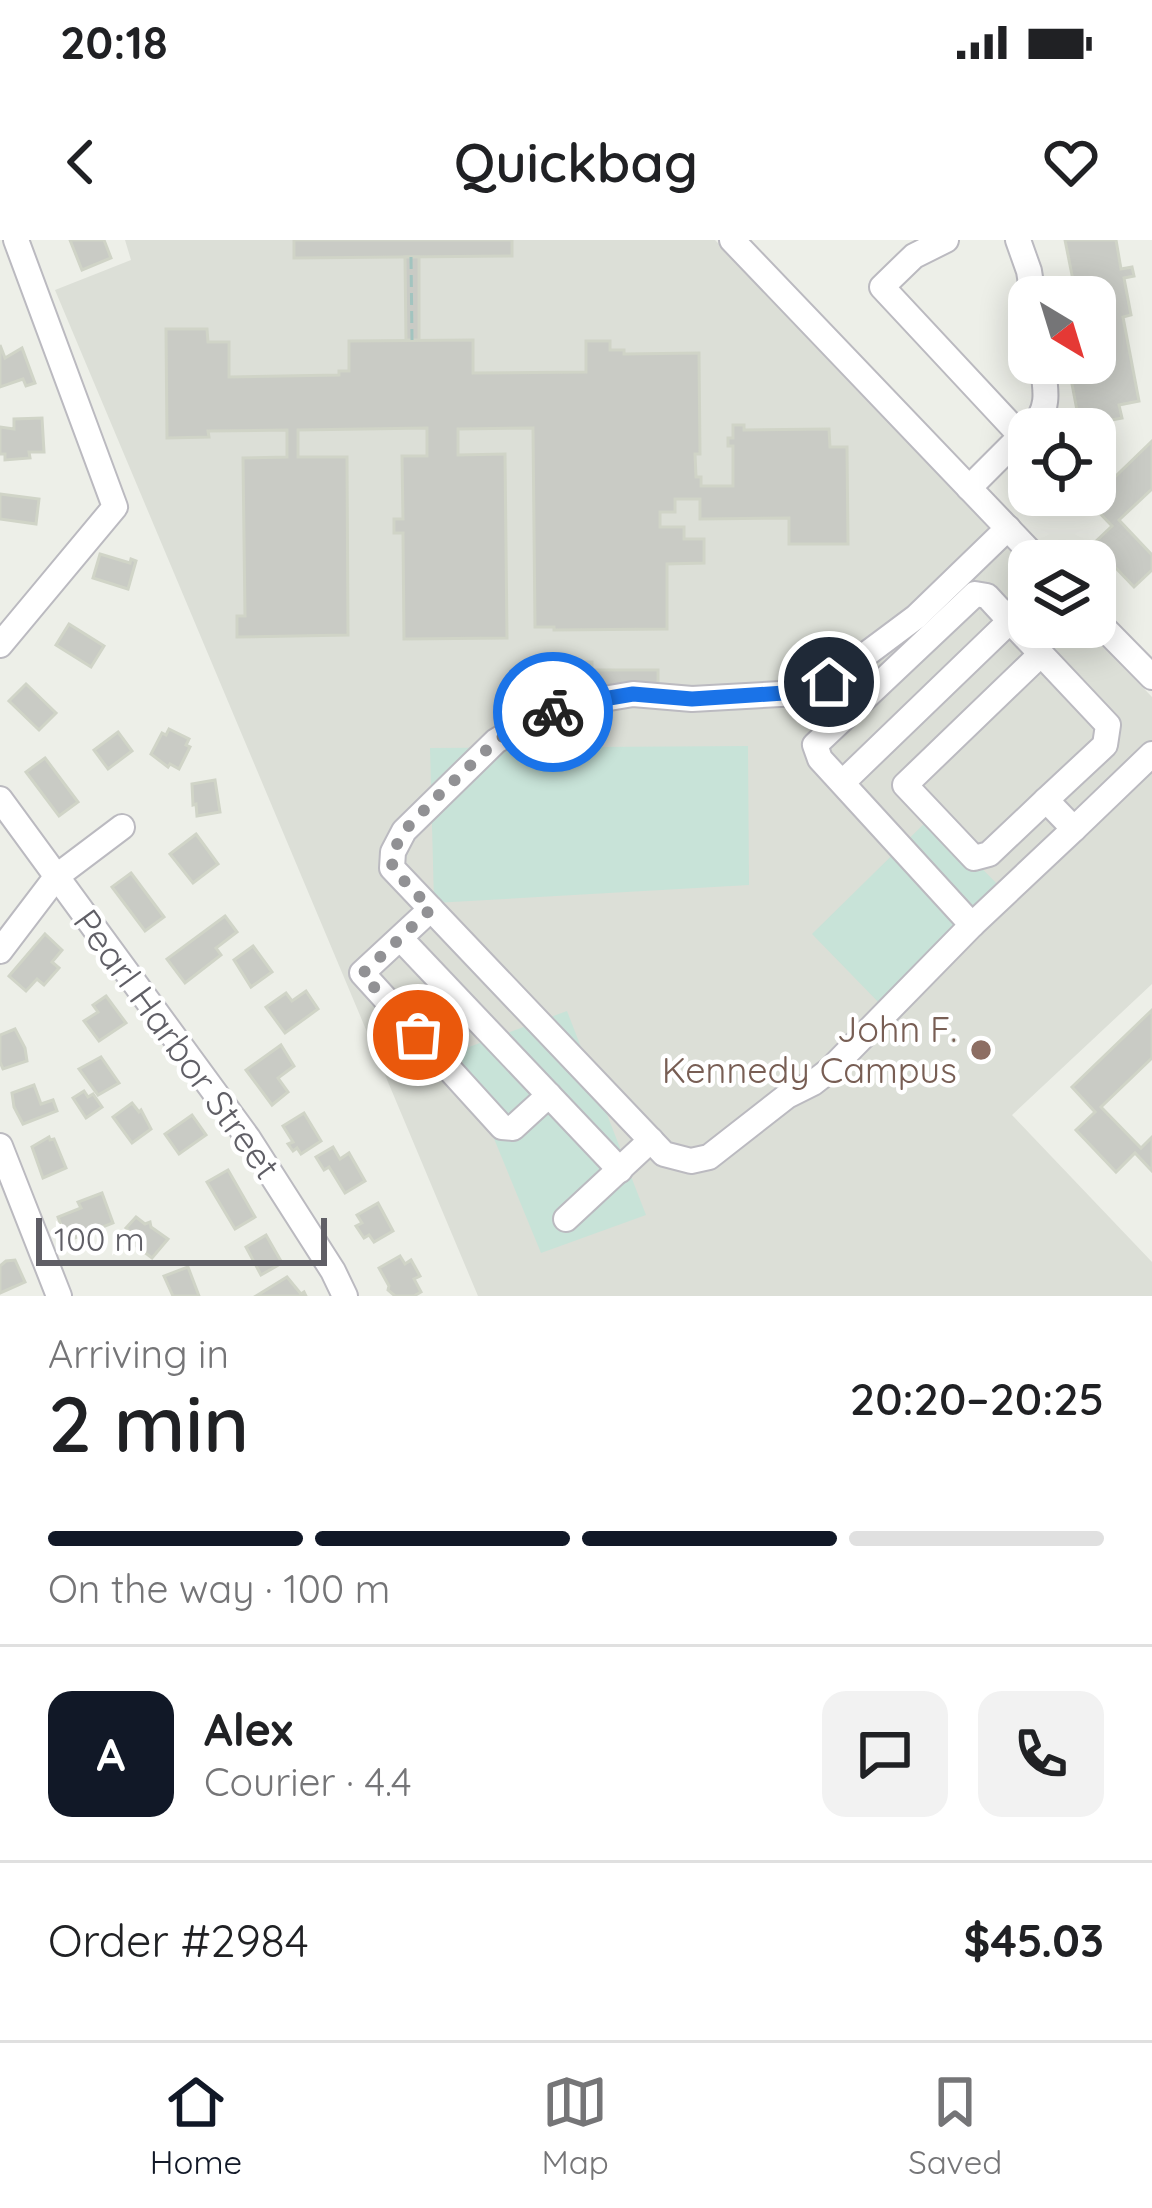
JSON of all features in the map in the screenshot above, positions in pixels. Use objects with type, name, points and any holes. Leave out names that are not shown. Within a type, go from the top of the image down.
[{"type":"street","points":[[732,240],[1019,540]]},
{"type":"street","points":[[946,240],[914,256],[882,287],[1008,413]]},
{"type":"street","points":[[1018,240],[1030,276]]},
{"type":"street","points":[[0,645],[116,507],[12,254]]},
{"type":"street","points":[[969,488],[1008,450]]},
{"type":"street","points":[[1008,528],[916,617],[829,682],[799,692],[692,699],[633,694],[568,705],[523,724],[496,741],[404,831],[393,852],[392,868],[664,1154],[691,1161],[709,1157],[787,1096],[830,1070],[972,925],[1152,754]]},
{"type":"street","points":[[972,925],[820,759],[815,745],[975,594],[987,596],[1008,619]]},
{"type":"street","points":[[842,783],[1008,623]]},
{"type":"street","points":[[1116,640],[1152,677]]},
{"type":"street","points":[[1035,648],[1108,725],[1105,745],[988,854],[974,858],[905,785],[1041,654]]},
{"type":"street","name":"Pearl Harbor Street","points":[[0,799],[248,1138],[345,1296]]},
{"type":"street","points":[[1046,800],[1073,829]]},
{"type":"street","points":[[0,951],[57,876],[122,827]]},
{"type":"street","points":[[431,909],[362,974],[502,1127],[513,1128],[549,1095]]},
{"type":"street","points":[[401,939],[620,1170]]},
{"type":"street","points":[[566,1219],[651,1140]]},
{"type":"street","points":[[0,1147],[59,1296]]},
{"type":"path","points":[[411,257],[412,340]]},
{"type":"shaded area","points":[[125,240],[715,240],[1008,547],[1008,648],[1105,648],[1152,697],[1152,984],[1012,1115],[1152,1262],[1152,1296],[478,1296],[55,290],[131,260]]},
{"type":"green space","points":[[748,746],[749,885],[434,903],[430,748]]},
{"type":"green space","points":[[931,817],[1006,893],[887,1011],[812,934]]},
{"type":"green space","points":[[567,1011],[646,1215],[541,1253],[458,1051]]},
{"type":"building","points":[[70,240],[104,240],[111,258],[82,270]]},
{"type":"building","points":[[294,240],[512,240],[512,256],[294,258]]},
{"type":"building","points":[[1065,240],[1116,240],[1121,269],[1132,267],[1134,276],[1124,278],[1131,315],[1123,317],[1139,401],[1119,405],[1122,418],[1116,419],[1116,408],[1077,408],[1072,384],[1116,384],[1116,276],[1072,276]]},
{"type":"building","points":[[405,257],[419,257],[419,340],[406,340]]},
{"type":"building","points":[[166,329],[207,329],[208,342],[229,342],[229,377],[339,375],[339,371],[349,371],[349,341],[473,340],[473,373],[586,372],[586,341],[610,341],[610,350],[624,350],[624,354],[699,353],[700,454],[695,454],[701,486],[733,486],[733,446],[728,446],[728,438],[733,438],[733,425],[744,425],[744,430],[829,429],[830,447],[847,447],[848,544],[789,544],[789,518],[700,519],[700,499],[675,499],[675,512],[660,512],[660,527],[684,527],[684,539],[704,539],[704,563],[667,564],[667,629],[535,627],[533,428],[458,429],[458,455],[505,454],[507,638],[404,639],[403,533],[394,533],[394,519],[403,519],[402,456],[427,456],[427,428],[298,430],[298,457],[347,457],[348,635],[237,637],[237,616],[245,616],[243,458],[287,457],[287,430],[208,431],[209,437],[167,438]]},
{"type":"building","points":[[0,345],[5,358],[22,348],[35,383],[26,386],[23,379],[0,387]]},
{"type":"building","points":[[42,418],[44,452],[5,460],[5,454],[0,454],[0,427],[14,429],[14,419]]},
{"type":"building","points":[[1152,441],[1152,489],[1119,520],[1152,555],[1152,570],[1134,587],[1116,568],[1116,540],[1097,540],[1112,526],[1102,516],[1116,516],[1116,476]]},
{"type":"building","points":[[0,494],[39,499],[36,524],[0,519]]},
{"type":"building","points":[[100,554],[136,561],[128,589],[93,578]]},
{"type":"building","points":[[69,624],[104,646],[91,667],[56,645]]},
{"type":"building","points":[[577,662],[592,662],[592,670],[658,670],[658,688],[513,688],[513,670],[577,670]]},
{"type":"building","points":[[26,684],[56,713],[39,730],[9,701]]},
{"type":"building","points":[[169,729],[189,739],[179,769],[151,754]]},
{"type":"building","points":[[118,732],[132,751],[108,769],[94,750]]},
{"type":"building","points":[[45,758],[78,802],[59,816],[26,772]]},
{"type":"building","points":[[215,780],[220,812],[197,816],[192,784]]},
{"type":"building","points":[[196,834],[218,864],[193,883],[170,854]]},
{"type":"building","points":[[131,873],[164,917],[145,931],[112,887]]},
{"type":"building","points":[[225,916],[237,932],[216,948],[221,955],[185,983],[167,959]]},
{"type":"building","points":[[45,934],[62,950],[52,962],[59,968],[44,985],[37,979],[26,991],[9,976]]},
{"type":"building","points":[[253,946],[272,972],[251,987],[234,960]]},
{"type":"building","points":[[306,991],[318,1009],[285,1033],[266,1007],[286,993],[292,1001]]},
{"type":"building","points":[[106,996],[126,1023],[99,1041],[84,1021],[98,1012],[93,1005]]},
{"type":"building","points":[[1152,1010],[1152,1058],[1101,1107],[1141,1148],[1152,1137],[1152,1171],[1135,1153],[1116,1172],[1076,1130],[1095,1112],[1072,1087]]},
{"type":"building","points":[[15,1029],[27,1061],[3,1069],[0,1035]]},
{"type":"building","points":[[281,1045],[294,1066],[278,1078],[288,1092],[272,1105],[246,1070]]},
{"type":"building","points":[[101,1057],[119,1083],[98,1095],[79,1069]]},
{"type":"building","points":[[34,1085],[41,1104],[53,1100],[57,1111],[23,1124],[12,1093]]},
{"type":"building","points":[[84,1091],[88,1097],[93,1094],[102,1107],[86,1118],[73,1098]]},
{"type":"building","points":[[132,1103],[151,1129],[132,1143],[113,1117]]},
{"type":"building","points":[[304,1113],[321,1141],[301,1154],[288,1144],[293,1142],[283,1126]]},
{"type":"building","points":[[192,1115],[206,1135],[179,1154],[165,1134]]},
{"type":"building","points":[[49,1137],[66,1168],[43,1178],[32,1147]]},
{"type":"building","points":[[333,1147],[340,1159],[349,1153],[365,1181],[345,1193],[329,1167],[324,1170],[316,1157]]},
{"type":"building","points":[[228,1170],[255,1217],[235,1229],[207,1182]]},
{"type":"building","points":[[102,1193],[113,1223],[67,1241],[58,1217]]},
{"type":"building","points":[[378,1203],[393,1231],[374,1242],[369,1235],[364,1238],[356,1226],[362,1223],[357,1215]]},
{"type":"building","points":[[136,1217],[150,1222],[168,1239],[152,1258],[127,1239],[131,1233],[126,1228]]},
{"type":"building","points":[[266,1235],[282,1263],[261,1275],[246,1247]]},
{"type":"building","points":[[400,1256],[405,1264],[411,1260],[420,1276],[414,1279],[421,1292],[414,1296],[395,1296],[379,1268]]},
{"type":"building","points":[[15,1260],[25,1282],[0,1293],[0,1266]]},
{"type":"building","points":[[188,1267],[199,1296],[173,1296],[164,1276]]},
{"type":"building","points":[[287,1277],[306,1296],[256,1296]]},
{"type":"way so far","points":[[418,1035],[362,974],[431,909],[392,868],[393,852],[404,831],[496,741],[553,712]]},
{"type":"place","name":"John F. Kennedy Campus","points":[[981,1050]]},
{"type":"route","points":[[553,712],[633,694],[692,699],[799,692],[829,682]]}]
